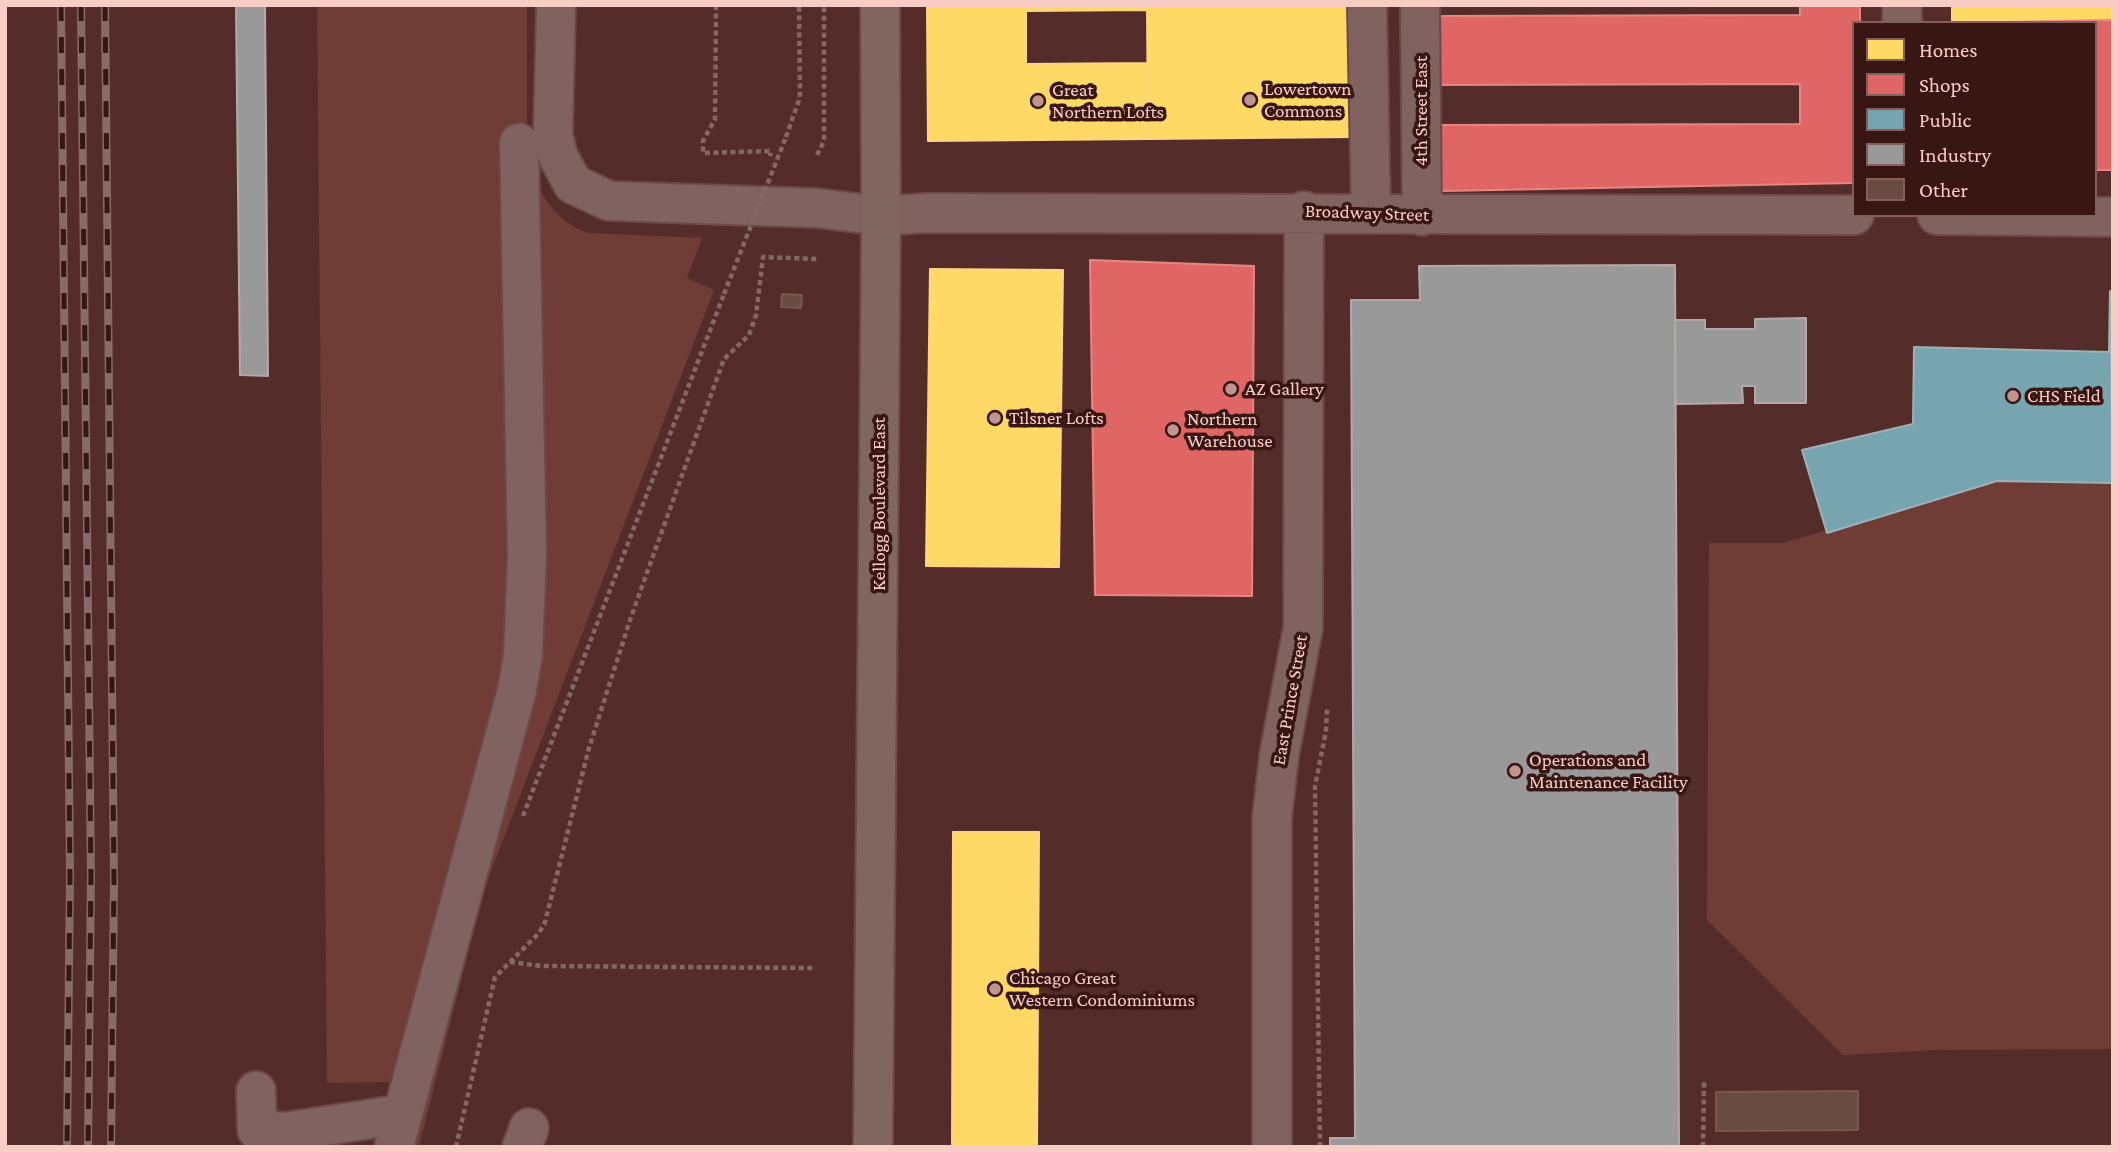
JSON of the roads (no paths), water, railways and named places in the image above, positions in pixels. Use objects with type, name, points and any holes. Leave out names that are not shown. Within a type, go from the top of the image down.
[{"type":"main road","name":"Kellogg Boulevard East","points":[[873,1147],[881,216],[880,5]]},
{"type":"street","name":"Broadway Street","points":[[556,5],[552,135],[566,174],[584,191],[609,201],[817,208],[881,216],[925,213],[1304,211],[1422,216],[1852,215]]},
{"type":"street","points":[[1367,5],[1371,213]]},
{"type":"street","name":"4th Street East","points":[[1420,5],[1422,216]]},
{"type":"street","points":[[256,1091],[257,1130],[398,1130],[517,691],[523,655],[527,555],[519,143]]},
{"type":"street","name":"East Prince Street","points":[[1272,1147],[1272,818],[1279,756],[1303,628],[1304,211]]},
{"type":"railway","points":[[61,5],[70,876],[67,1147]]},
{"type":"railway","points":[[81,5],[91,875],[88,1147]]},
{"type":"railway","points":[[105,5],[114,880],[111,1147]]},
{"type":"place","name":"Lowertown Commons","points":[[1250,100]]},
{"type":"place","name":"Great Northern Lofts","points":[[1038,101]]},
{"type":"place","name":"AZ Gallery","points":[[1231,389]]},
{"type":"place","name":"CHS Field","points":[[2013,396]]},
{"type":"place","name":"Tilsner Lofts","points":[[995,418]]},
{"type":"place","name":"Northern Warehouse","points":[[1173,430]]},
{"type":"place","name":"Operations and Maintenance Facility","points":[[1515,771]]},
{"type":"place","name":"Chicago Great Western Condominiums","points":[[995,989]]}]
